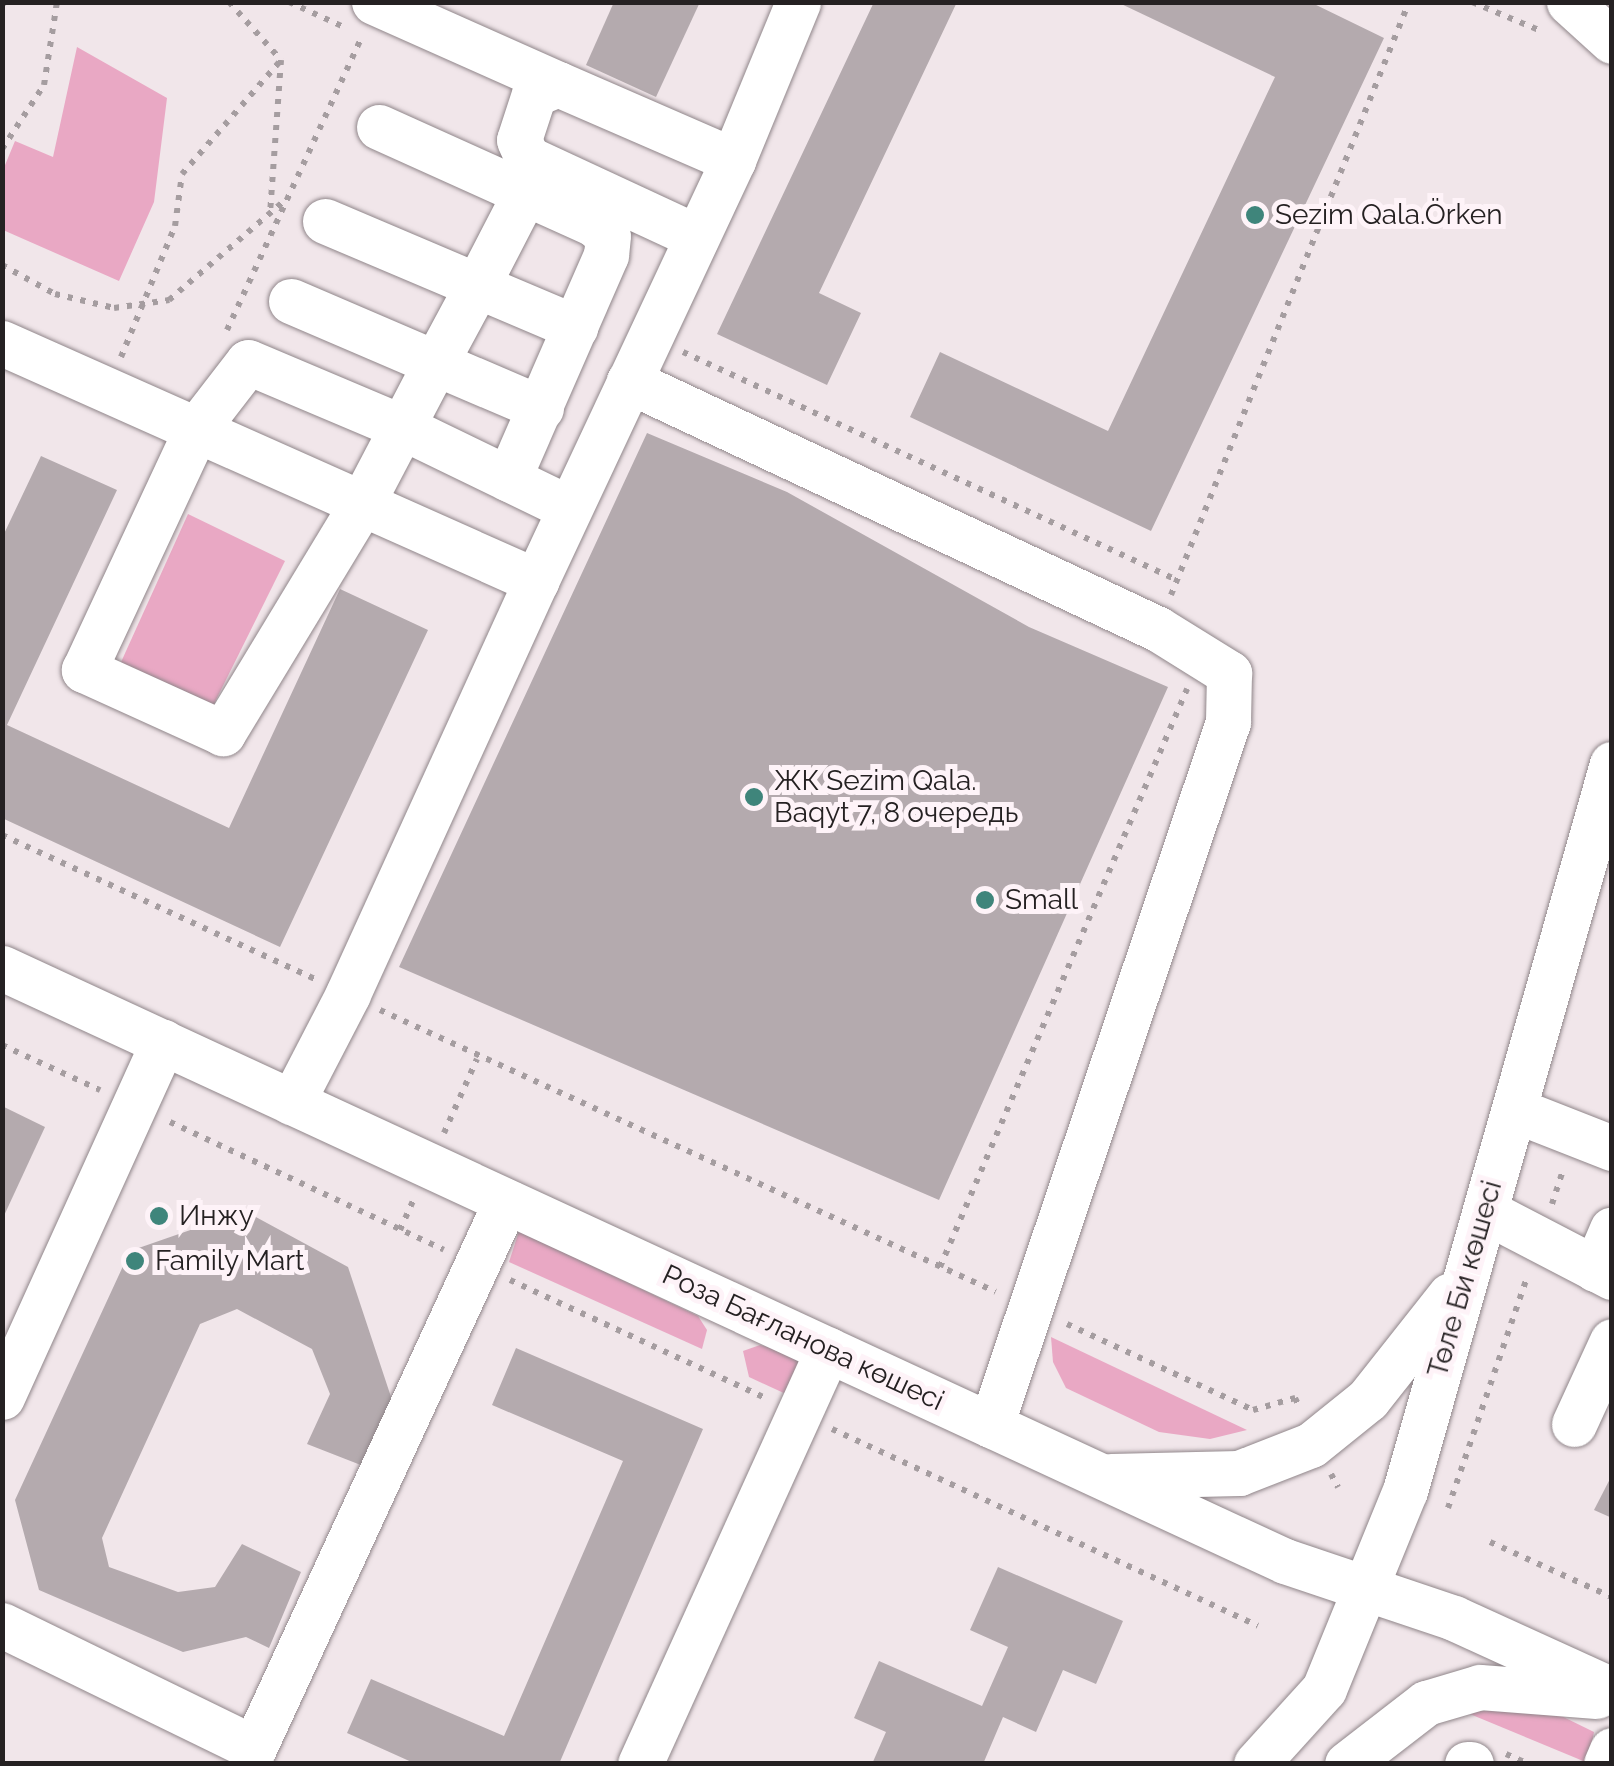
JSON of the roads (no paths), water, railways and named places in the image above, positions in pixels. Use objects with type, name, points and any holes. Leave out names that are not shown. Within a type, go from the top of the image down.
[{"type":"street","points":[[292,1102],[348,994],[733,160],[798,2]]},
{"type":"street","points":[[1569,2],[1612,41]]},
{"type":"street","points":[[368,19],[558,84],[733,160]]},
{"type":"street","points":[[558,84],[534,94],[519,140],[526,175],[478,284],[436,362],[402,427],[361,505],[222,733],[84,670],[197,428],[248,362],[402,427],[570,508]]},
{"type":"street","points":[[379,127],[697,236]]},
{"type":"street","points":[[508,478],[576,326],[608,236],[526,175]]},
{"type":"street","points":[[307,209],[576,326]]},
{"type":"street","points":[[291,301],[542,408]]},
{"type":"street","points":[[2,344],[536,581]]},
{"type":"street","points":[[629,381],[1158,629],[1229,673],[1228,722],[1034,1309],[991,1425]]},
{"type":"street","name":"Төле Би көшесі","points":[[1256,1764],[1324,1689],[1405,1491],[1612,764]]},
{"type":"street","name":"Роза Бағланова көшесі","points":[[2,968],[1286,1562],[1454,1618],[1612,1694]]},
{"type":"street","points":[[2,1397],[138,1108],[163,1042]]},
{"type":"street","points":[[1514,1110],[1612,1148]]},
{"type":"street","points":[[2,1625],[271,1756],[473,1263],[506,1201]]},
{"type":"street","points":[[1485,1211],[1538,1242],[1606,1258]]},
{"type":"street","points":[[1102,1477],[1239,1474],[1311,1445],[1368,1399],[1464,1278]]},
{"type":"street","points":[[1574,1424],[1612,1340]]},
{"type":"street","points":[[640,1764],[828,1350]]},
{"type":"street","points":[[1347,1764],[1426,1703],[1480,1687],[1612,1694]]},
{"type":"street","points":[[1606,1764],[1612,1750]]},
{"type":"place","name":"Sezim Qala.Örken","points":[[1255,215]]},
{"type":"place","name":"ЖК Sezim Qala. Baqyt 7, 8 очередь","points":[[754,797]]},
{"type":"place","name":"Small","points":[[985,900]]},
{"type":"place","name":"Инжу","points":[[159,1216]]},
{"type":"place","name":"Family Mart","points":[[135,1261]]}]
